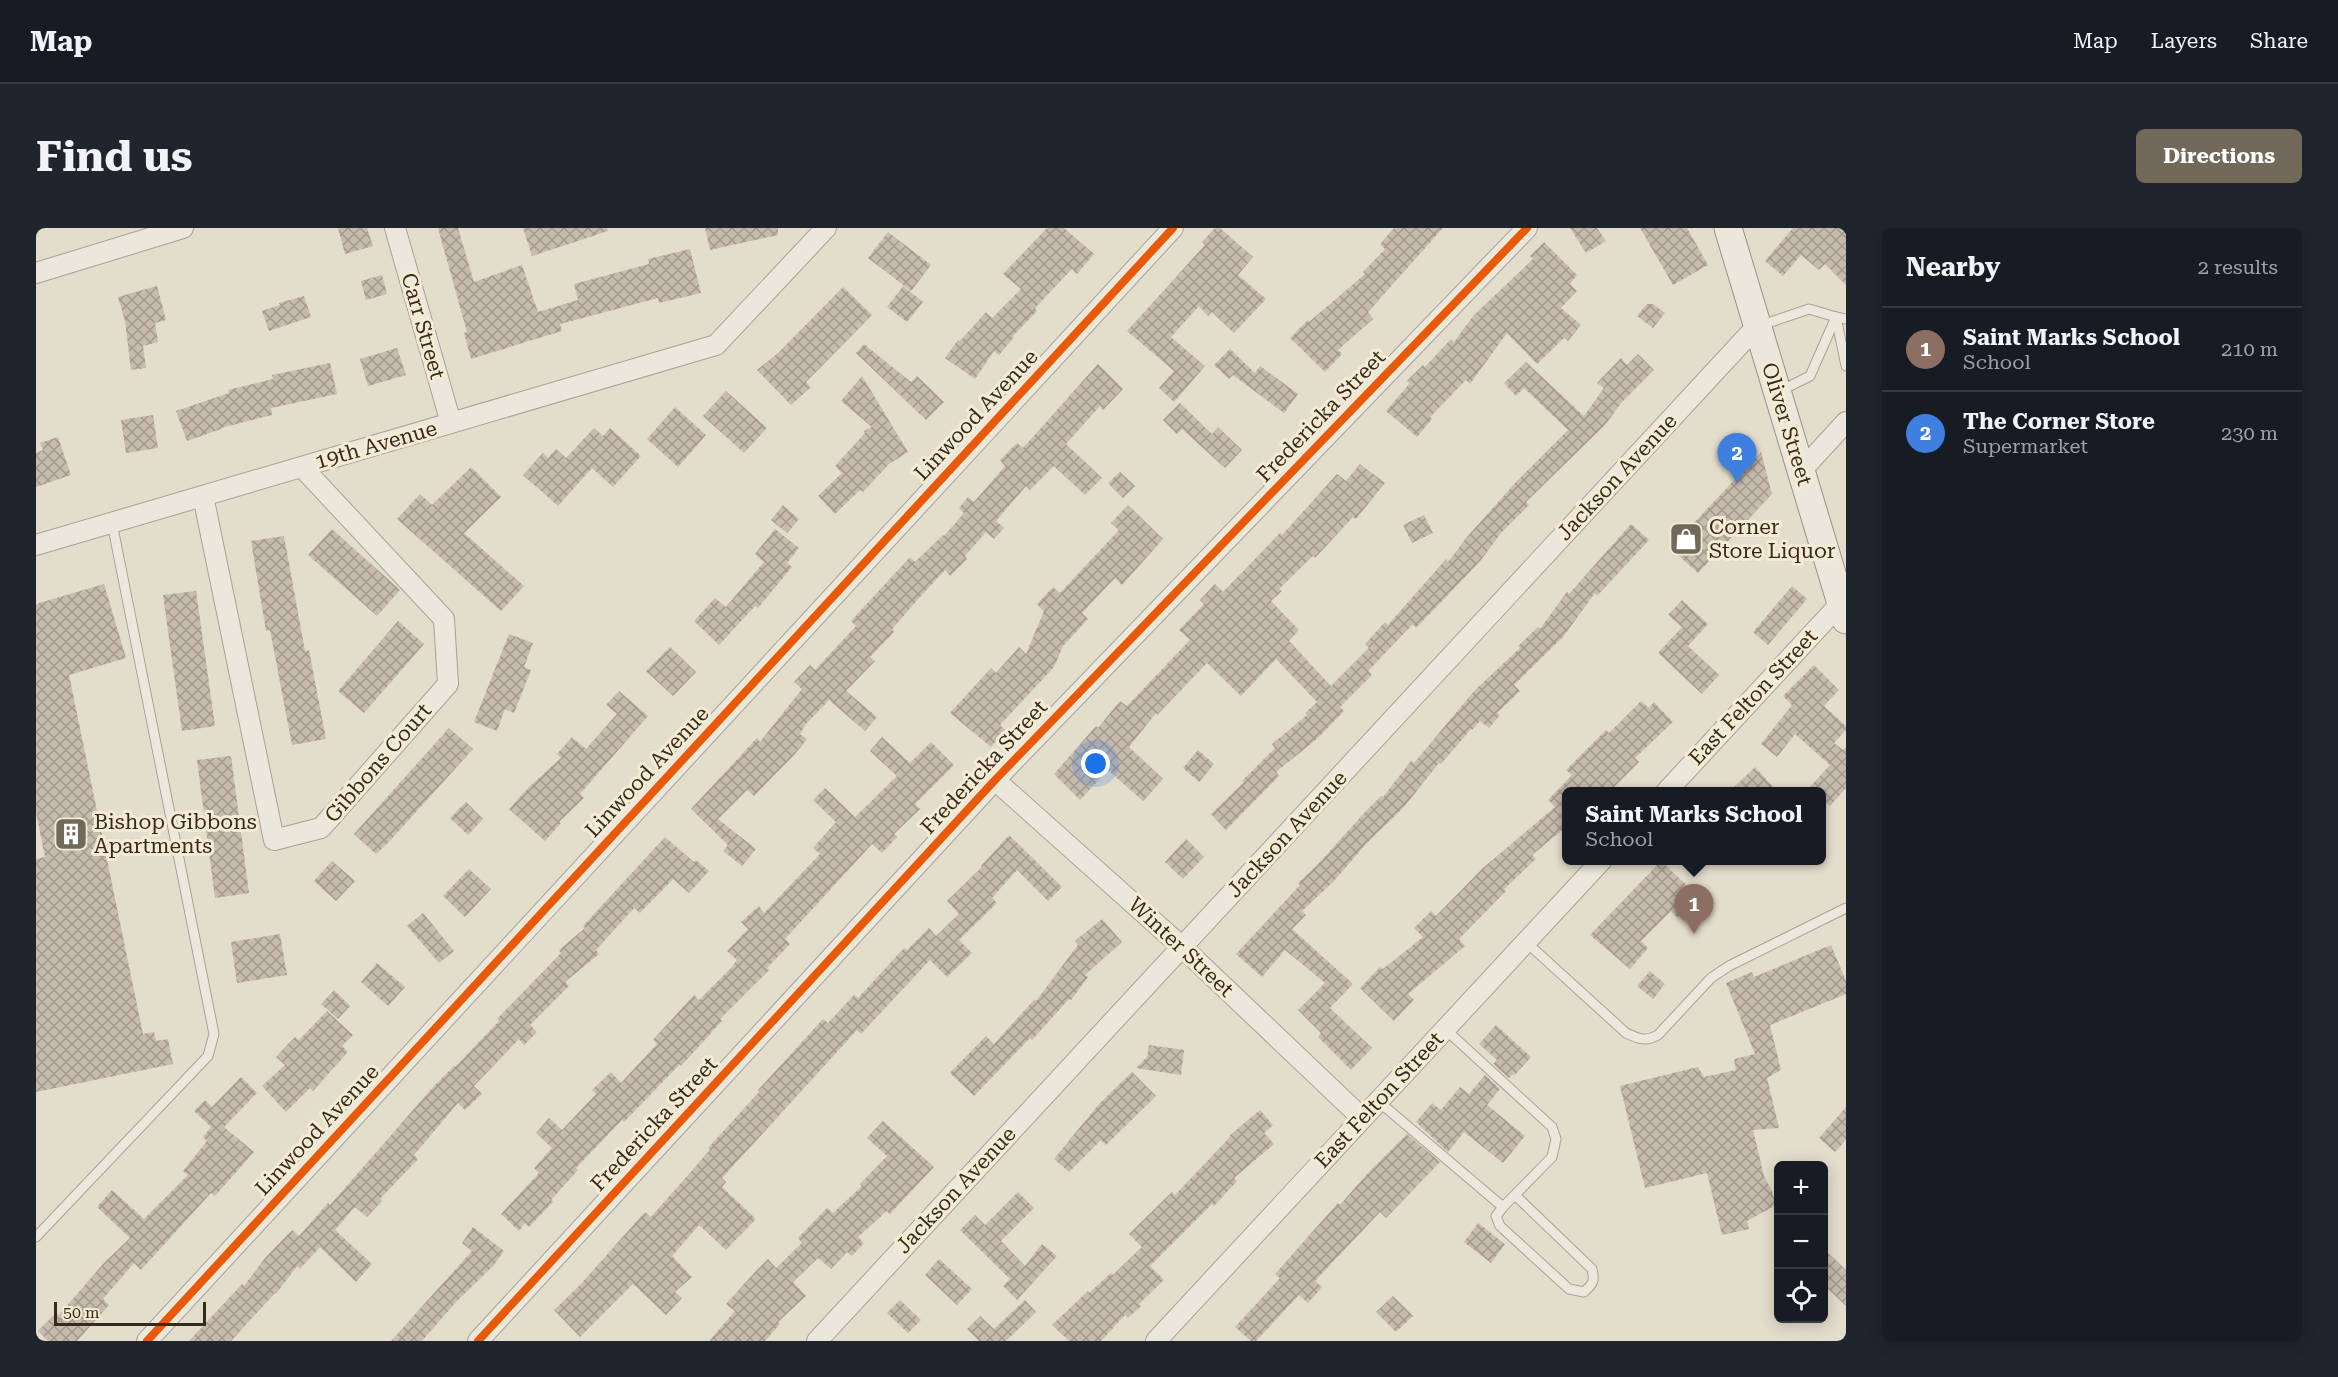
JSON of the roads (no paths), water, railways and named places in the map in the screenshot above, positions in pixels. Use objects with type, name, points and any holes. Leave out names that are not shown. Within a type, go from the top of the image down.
[{"type":"main road","name":"Oliver Street","points":[[1728,228],[1844,612]]},
{"type":"street","points":[[36,273],[183,228]]},
{"type":"street","name":"Carr Street","points":[[395,228],[451,423]]},
{"type":"street","name":"19th Avenue","points":[[36,545],[716,345],[826,228]]},
{"type":"street","name":"Linwood Avenue","points":[[147,1341],[1173,228]]},
{"type":"street","name":"Fredericka Street","points":[[478,1341],[995,780],[1527,228]]},
{"type":"street","name":"Jackson Avenue","points":[[817,1341],[1757,326]]},
{"type":"street","points":[[1800,472],[1846,422]]},
{"type":"street","name":"Gibbons Court","points":[[203,496],[274,840],[321,828],[448,684],[444,619],[302,467]]},
{"type":"street","name":"East Felton Street","points":[[1671,787],[1844,612]]},
{"type":"street","name":"Winter Street","points":[[995,780],[1182,946],[1362,1118]]},
{"type":"street","name":"East Felton Street","points":[[1156,1341],[1598,865]]},
{"type":"lane","points":[[1757,326],[1809,309],[1841,318]]},
{"type":"lane","points":[[1841,318],[1846,366]]},
{"type":"lane","points":[[1778,392],[1810,376],[1841,318]]},
{"type":"lane","points":[[36,1237],[208,1056],[214,1034],[112,523]]},
{"type":"lane","points":[[1526,942],[1626,1033],[1639,1039],[1649,1040],[1658,1035],[1673,1020],[1711,978],[1730,966],[1846,908]]},
{"type":"lane","points":[[1445,1029],[1552,1127],[1556,1139],[1552,1157],[1503,1207],[1496,1216],[1500,1226],[1569,1289],[1584,1292],[1595,1279],[1592,1269],[1515,1195]]},
{"type":"lane","points":[[1378,1101],[1503,1207]]},
{"type":"place","name":"The Corner Store","points":[[1737,483]]},
{"type":"place","name":"Corner Store Liquor","points":[[1686,539]]},
{"type":"place","name":"Bishop Gibbons Apartments","points":[[71,834]]},
{"type":"place","name":"Saint Marks School","points":[[1694,934]]}]
